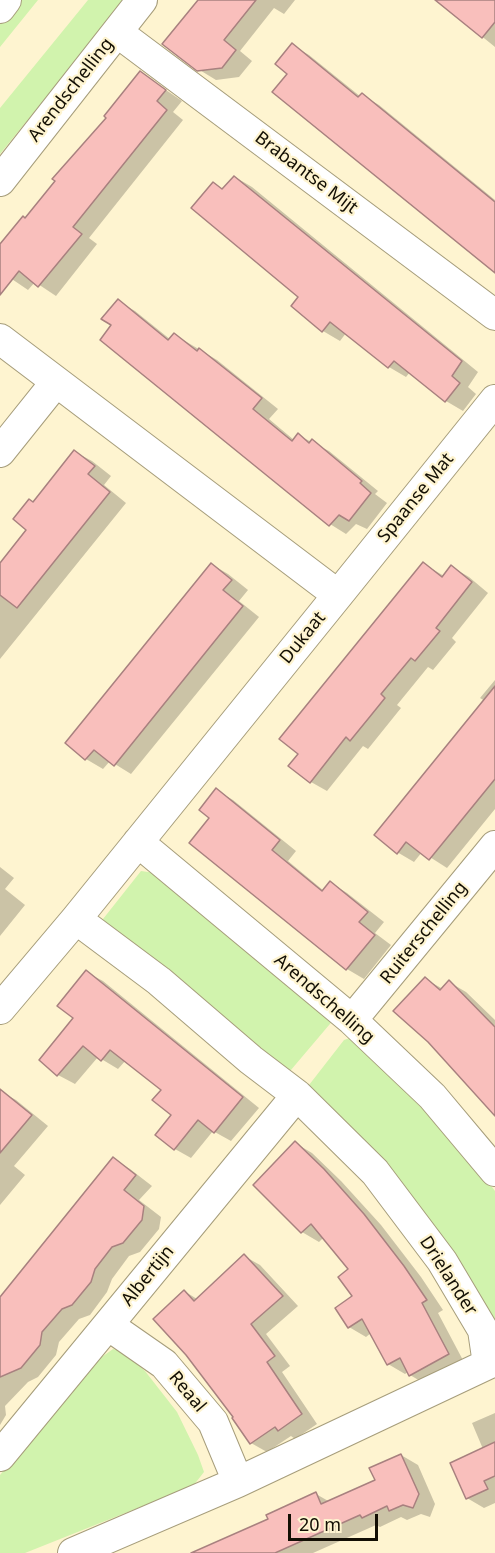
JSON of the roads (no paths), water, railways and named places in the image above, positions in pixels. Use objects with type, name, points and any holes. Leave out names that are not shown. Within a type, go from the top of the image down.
[{"type":"street","points":[[0,8],[6,0]]},
{"type":"street","name":"Arendschelling","points":[[0,181],[142,0]]},
{"type":"street","name":"Brabantse Mijt","points":[[117,32],[495,315]]},
{"type":"street","name":"Dukaat","points":[[0,339],[338,596],[76,919],[0,1009]]},
{"type":"street","points":[[0,452],[56,381]]},
{"type":"street","name":"Spaanse Mat","points":[[338,596],[495,400]]},
{"type":"street","name":"Arendschelling","points":[[138,842],[352,1020],[432,1096],[495,1171]]},
{"type":"street","name":"Ruiterschelling","points":[[352,1020],[495,846]]},
{"type":"street","name":"Drielander","points":[[73,1553],[238,1482],[489,1364],[483,1330],[442,1261],[375,1172],[297,1095],[251,1060],[159,981],[76,919]]},
{"type":"street","name":"Albertijn","points":[[0,1456],[297,1095]]},
{"type":"street","name":"Reaal","points":[[108,1325],[164,1364],[213,1422],[238,1482]]}]
